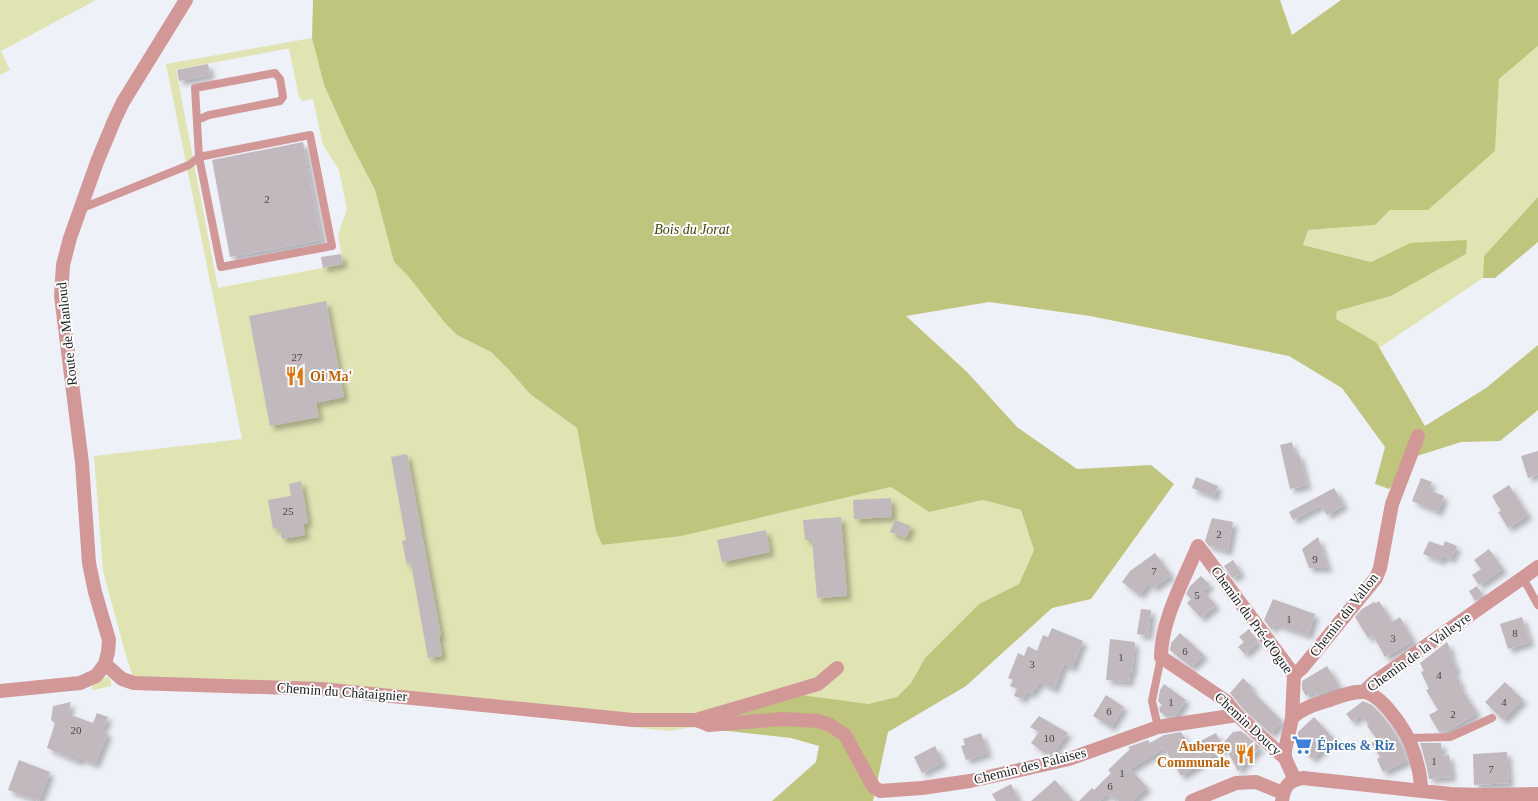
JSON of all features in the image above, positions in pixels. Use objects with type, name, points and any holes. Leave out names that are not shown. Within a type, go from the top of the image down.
[{"type":"street","name":"Route de Manloud","points":[[105,664],[109,640],[89,563],[82,463],[61,296],[63,265],[70,238],[100,154],[123,102],[186,0]]},
{"type":"street","name":"Chemin du Vallon","points":[[1294,675],[1302,668],[1376,578],[1380,568],[1392,504],[1418,436]]},
{"type":"street","name":"Chemin du Pré-d'Ogue","points":[[1161,657],[1161,646],[1166,623],[1198,546],[1294,675],[1292,718],[1285,746],[1285,758]]},
{"type":"street","name":"Chemin de la Valleyre","points":[[1292,718],[1306,708],[1353,693],[1364,692],[1373,683],[1538,567]]},
{"type":"street","name":"Chemin Doucy","points":[[1161,657],[1226,701],[1236,715],[1285,758]]},
{"type":"street","points":[[0,691],[80,683],[96,676],[105,664]]},
{"type":"street","name":"Chemin du Châtaignier","points":[[105,664],[122,679],[134,683],[321,689],[632,720],[696,720],[818,684],[837,668]]},
{"type":"street","points":[[1364,692],[1374,695],[1380,700],[1408,738],[1418,767],[1421,791]]},
{"type":"street","name":"Chemin des Falaises","points":[[880,791],[922,788],[970,781],[1039,767],[1082,755],[1158,727],[1236,715]]},
{"type":"street","name":"Chemin du Châtaignier","points":[[696,720],[710,725],[783,719],[818,721],[830,725],[845,735],[870,781],[880,791]]},
{"type":"street","points":[[1285,758],[1295,780]]},
{"type":"street","points":[[1192,801],[1236,783],[1256,782],[1283,797],[1288,784],[1303,778],[1421,791],[1451,797],[1538,794]]},
{"type":"lane","points":[[80,209],[189,165],[199,156],[310,135],[332,246],[221,267],[199,156],[195,88],[276,73],[280,79],[284,96],[280,101],[209,115],[197,120]]},
{"type":"lane","points":[[1523,578],[1538,605]]},
{"type":"lane","points":[[1158,727],[1152,701],[1161,657]]},
{"type":"lane","points":[[1408,738],[1450,737],[1492,718]]},
{"type":"green space","points":[[0,0],[96,0],[1,51],[10,70],[0,75]]},
{"type":"green space","name":"Bois du Jorat","points":[[313,0],[1280,0],[1292,35],[1341,0],[1538,0],[1538,46],[1499,79],[1495,151],[1428,210],[1390,210],[1375,225],[1308,230],[1303,245],[1371,262],[1410,243],[1467,240],[1466,254],[1391,296],[1337,311],[1336,319],[1376,342],[1425,426],[1486,388],[1538,345],[1538,410],[1500,441],[1461,442],[1414,457],[1389,489],[1375,484],[1385,447],[1342,388],[1289,356],[1090,316],[989,302],[906,316],[967,372],[1017,427],[1077,469],[1151,465],[1174,484],[1091,599],[1052,608],[966,686],[888,732],[873,801],[772,801],[816,762],[819,746],[791,738],[692,727],[801,695],[868,704],[897,697],[911,683],[925,658],[979,604],[1019,584],[1034,550],[1021,510],[983,500],[929,512],[891,487],[681,536],[602,545],[596,531],[577,428],[530,394],[491,352],[457,335],[394,262],[375,190],[348,138],[324,85],[312,38]]},
{"type":"green space","points":[[312,38],[324,85],[348,138],[375,190],[394,262],[457,335],[491,352],[530,394],[577,428],[596,531],[602,545],[683,535],[891,487],[929,512],[983,500],[1021,510],[1034,550],[1019,584],[979,604],[925,658],[911,683],[897,697],[868,704],[851,703],[668,731],[359,696],[137,688],[126,656],[103,571],[94,456],[242,439],[166,64]],"holes":[[[289,49],[299,97],[302,101],[313,99],[323,145],[339,170],[347,209],[338,235],[343,264],[218,288],[176,70]]]},
{"type":"green space","points":[[1538,46],[1538,197],[1484,256],[1483,278],[1379,348],[1376,342],[1336,319],[1337,311],[1391,296],[1466,254],[1410,243],[1371,262],[1303,245],[1308,230],[1375,225],[1390,210],[1428,209],[1495,151],[1499,79]]},
{"type":"green space","points":[[1538,197],[1538,242],[1495,278],[1483,278],[1484,256]]},
{"type":"green space","points":[[108,677],[111,680],[111,686],[91,689],[98,681]]},
{"type":"building","points":[[208,64],[210,75],[179,81],[177,70]]},
{"type":"building","points":[[303,142],[322,240],[230,257],[212,160]]},
{"type":"building","points":[[341,254],[343,264],[323,268],[321,257]]},
{"type":"building","points":[[326,301],[344,397],[316,403],[319,417],[270,426],[249,316]]},
{"type":"building","points":[[1292,442],[1295,455],[1299,454],[1307,485],[1290,489],[1280,445]]},
{"type":"building","points":[[1538,451],[1538,474],[1528,478],[1521,456]]},
{"type":"building","points":[[407,454],[441,636],[439,636],[442,656],[428,658],[411,564],[407,565],[402,541],[406,540],[391,457]]},
{"type":"building","points":[[1196,477],[1218,486],[1214,497],[1192,488]]},
{"type":"building","points":[[1421,478],[1432,482],[1429,490],[1444,496],[1438,512],[1412,501]]},
{"type":"building","points":[[301,481],[308,523],[303,524],[305,535],[282,539],[279,528],[273,529],[268,500],[291,496],[289,484]]},
{"type":"building","points":[[1509,485],[1528,515],[1508,528],[1498,512],[1501,511],[1492,496]]},
{"type":"building","points":[[1334,488],[1344,505],[1327,515],[1321,505],[1293,520],[1289,512]]},
{"type":"building","points":[[891,498],[892,517],[854,519],[853,500]]},
{"type":"building","points":[[841,517],[847,596],[817,598],[812,540],[805,540],[803,520]]},
{"type":"building","points":[[1212,518],[1233,522],[1228,551],[1209,546],[1205,541]]},
{"type":"building","points":[[895,520],[911,526],[906,538],[890,532]]},
{"type":"building","points":[[766,530],[770,552],[722,562],[717,540]]},
{"type":"building","points":[[1318,537],[1328,568],[1309,568],[1302,549]]},
{"type":"building","points":[[1429,541],[1443,546],[1445,541],[1457,546],[1451,559],[1443,556],[1441,561],[1423,554]]},
{"type":"building","points":[[1489,549],[1503,569],[1479,585],[1472,575],[1481,569],[1474,560]]},
{"type":"building","points":[[1155,553],[1171,575],[1153,588],[1149,583],[1139,595],[1122,582],[1130,571]]},
{"type":"building","points":[[1233,560],[1241,573],[1232,578],[1224,566]]},
{"type":"building","points":[[1201,576],[1210,585],[1203,591],[1216,605],[1201,618],[1187,603],[1191,599],[1186,594],[1190,586]]},
{"type":"building","points":[[1477,586],[1483,595],[1475,601],[1469,591]]},
{"type":"building","points":[[1273,599],[1315,614],[1308,635],[1275,624],[1272,630],[1264,620]]},
{"type":"building","points":[[1379,601],[1392,622],[1400,617],[1413,641],[1385,657],[1373,635],[1368,638],[1355,617],[1362,609]]},
{"type":"building","points":[[1141,609],[1151,610],[1148,636],[1137,634]]},
{"type":"building","points":[[1522,617],[1530,642],[1508,649],[1500,624]]},
{"type":"building","points":[[1052,628],[1083,641],[1072,668],[1064,664],[1054,689],[1039,682],[1032,694],[1026,692],[1023,699],[1014,696],[1017,689],[1010,686],[1013,680],[1008,678],[1018,653],[1024,656],[1028,646],[1037,651],[1043,635],[1048,637]]},
{"type":"building","points":[[1249,629],[1258,642],[1245,654],[1238,647],[1244,642],[1239,637]]},
{"type":"building","points":[[1180,633],[1204,655],[1191,667],[1170,650],[1171,643]]},
{"type":"building","points":[[1110,639],[1135,642],[1132,673],[1130,673],[1129,682],[1106,680]]},
{"type":"building","points":[[1447,642],[1457,670],[1453,671],[1461,684],[1459,685],[1477,713],[1448,731],[1439,732],[1429,715],[1438,710],[1426,690],[1429,689],[1421,672],[1424,671],[1420,663]]},
{"type":"building","points":[[1327,666],[1340,687],[1316,695],[1313,691],[1306,696],[1302,689],[1302,681]]},
{"type":"building","points":[[1243,678],[1253,688],[1251,690],[1282,721],[1271,734],[1243,709],[1230,693]]},
{"type":"building","points":[[1505,682],[1523,700],[1503,720],[1485,702]]},
{"type":"building","points":[[1164,684],[1186,700],[1175,716],[1167,717],[1160,712],[1159,708],[1162,705],[1158,701],[1160,690]]},
{"type":"building","points":[[1106,695],[1124,707],[1111,727],[1093,716]]},
{"type":"building","points":[[1363,701],[1372,705],[1390,725],[1402,746],[1407,761],[1383,772],[1377,759],[1380,757],[1371,743],[1377,739],[1367,726],[1369,724],[1360,715],[1353,722],[1346,714]]},
{"type":"building","points":[[71,702],[68,714],[93,723],[97,713],[108,717],[102,731],[108,733],[95,764],[79,758],[79,762],[47,748],[55,723],[51,720],[53,706]]},
{"type":"building","points":[[1039,716],[1068,733],[1052,754],[1047,755],[1031,743],[1039,732],[1030,727]]},
{"type":"building","points":[[1314,717],[1334,739],[1312,759],[1296,742],[1298,732]]},
{"type":"building","name":"Auberge Communale","points":[[1241,731],[1260,747],[1238,771],[1223,743],[1233,732]]},
{"type":"building","points":[[1181,732],[1190,746],[1216,733],[1224,749],[1199,762],[1200,764],[1181,776],[1164,748],[1130,769],[1147,787],[1133,801],[1119,801],[1114,796],[1112,798],[1107,794],[1100,801],[1079,801],[1092,788],[1094,790],[1111,773],[1108,770],[1130,749],[1128,747],[1148,740],[1150,743],[1164,735]]},
{"type":"building","points":[[981,733],[988,753],[966,760],[961,746],[965,745],[963,739]]},
{"type":"building","points":[[1420,743],[1441,743],[1442,756],[1449,755],[1452,777],[1429,779]]},
{"type":"building","points":[[935,746],[943,762],[922,773],[914,757]]},
{"type":"building","points":[[1507,752],[1509,783],[1474,785],[1473,754]]},
{"type":"building","points":[[19,760],[50,772],[39,801],[8,790]]},
{"type":"building","points":[[1055,780],[1073,801],[1031,801]]},
{"type":"building","points":[[1011,784],[1019,801],[996,801],[992,794]]},
{"type":"place","name":"Oi Ma'","points":[[295,376]]},
{"type":"place","name":"Épices & Riz","points":[[1302,745]]},
{"type":"place","name":"Auberge Communale","points":[[1245,754]]}]
